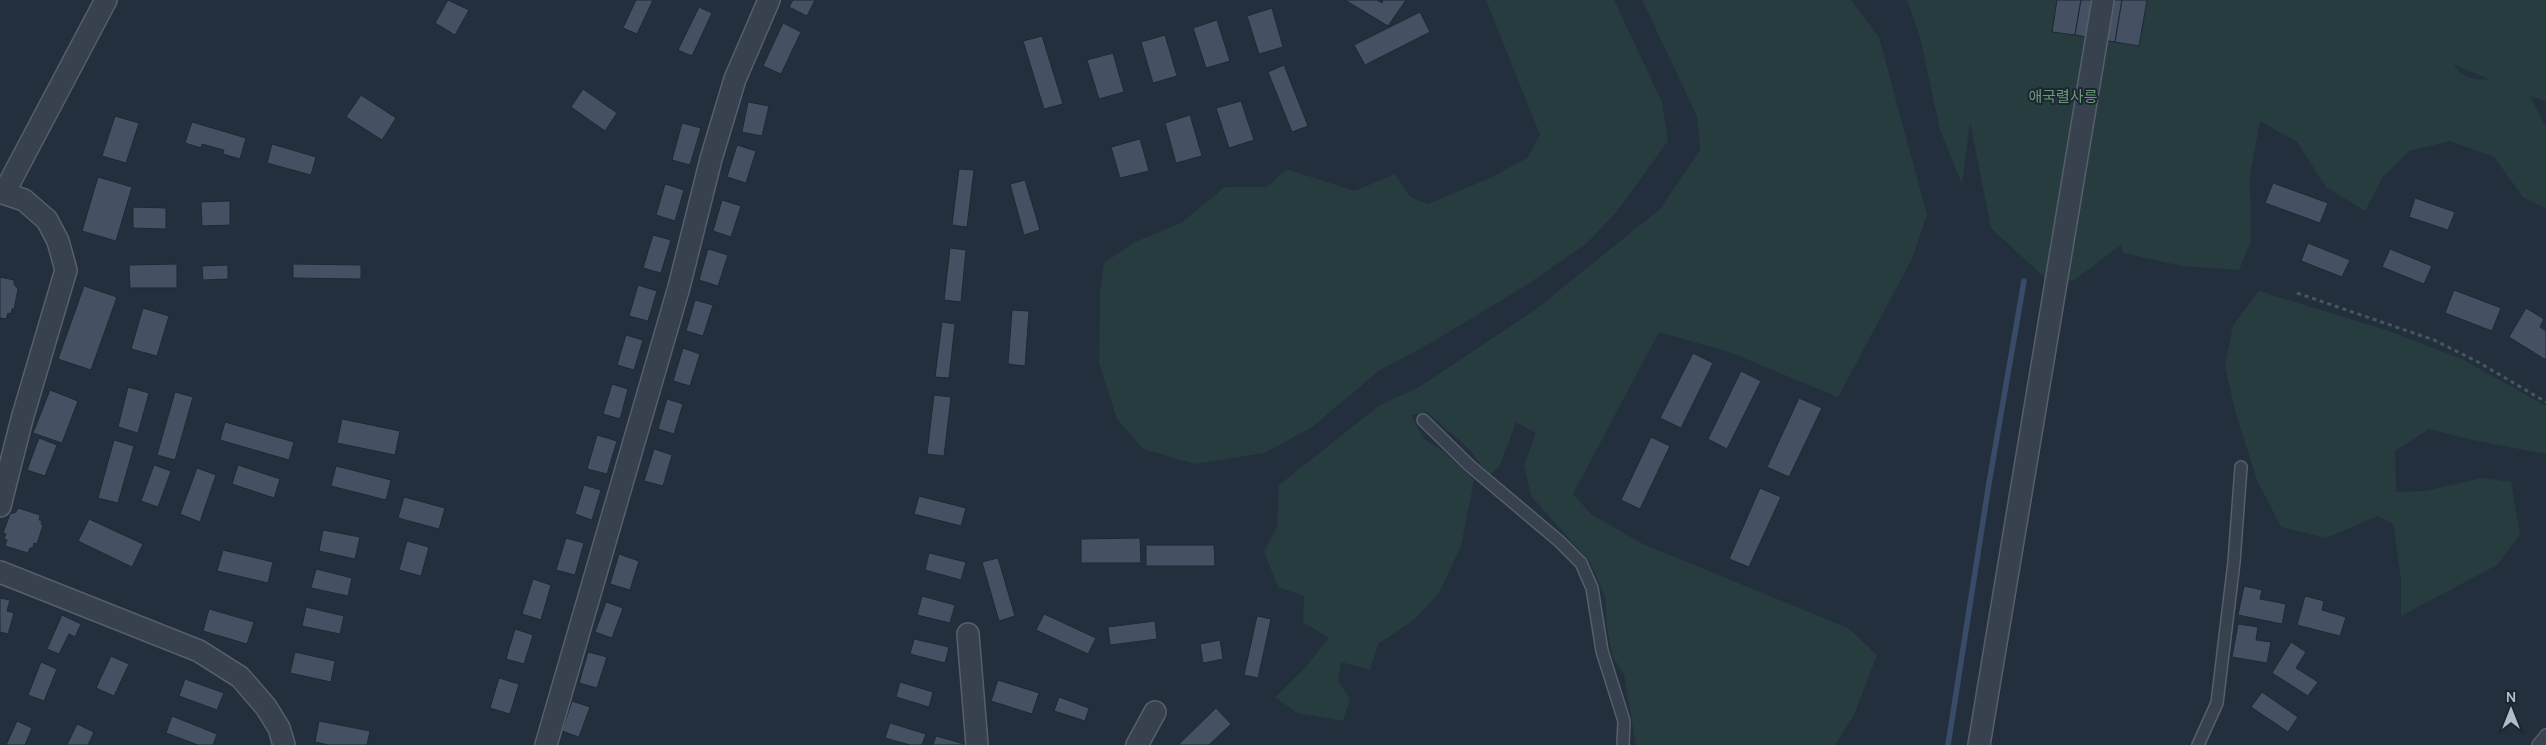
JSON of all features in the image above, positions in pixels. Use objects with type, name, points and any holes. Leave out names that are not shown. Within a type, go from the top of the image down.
[{"type":"street","points":[[0,506],[22,419],[66,270],[58,241],[47,220],[24,200],[2,193],[106,0]]},
{"type":"street","points":[[546,745],[679,287],[710,159],[735,79],[769,0]]},
{"type":"street","points":[[1979,745],[2103,0]]},
{"type":"street","points":[[0,572],[199,651],[240,677],[266,707],[279,728],[284,745]]},
{"type":"street","points":[[968,634],[978,745]]},
{"type":"street","points":[[1137,745],[1155,712]]},
{"type":"lane","points":[[1423,420],[1470,466],[1581,563],[1592,588],[1602,652],[1624,721],[1623,745]]},
{"type":"lane","points":[[2198,745],[2217,703],[2234,562],[2241,467]]},
{"type":"lane","points":[[2538,745],[2546,735]]},
{"type":"path","points":[[2297,293],[2434,340],[2478,362],[2546,402]]},
{"type":"green space","points":[[1486,0],[1614,0],[1662,102],[1668,141],[1618,210],[1586,244],[1525,286],[1429,344],[1380,370],[1312,427],[1265,453],[1195,464],[1143,449],[1117,419],[1099,363],[1100,292],[1104,263],[1135,242],[1181,223],[1225,187],[1267,187],[1286,169],[1355,191],[1395,174],[1410,197],[1428,204],[1490,178],[1527,158],[1540,135]]},
{"type":"green space","points":[[1642,0],[1851,0],[1879,37],[1927,215],[1912,259],[1838,397],[1729,352],[1659,332],[1573,494],[1592,515],[1643,544],[1848,628],[1877,655],[1854,715],[1835,745],[1636,745],[1624,674],[1613,657],[1607,628],[1605,596],[1590,562],[1531,496],[1524,465],[1536,433],[1516,422],[1500,465],[1489,476],[1471,451],[1427,412],[1411,415],[1424,439],[1444,452],[1474,480],[1461,546],[1439,593],[1415,619],[1378,644],[1370,670],[1341,662],[1338,681],[1350,699],[1343,721],[1297,713],[1275,697],[1304,669],[1329,638],[1303,622],[1304,596],[1278,587],[1264,552],[1277,526],[1279,485],[1380,405],[1419,387],[1535,310],[1660,209],[1700,150],[1697,116]]},
{"type":"green space","name":"애국렬사릉","points":[[1907,0],[2546,0],[2546,101],[2530,96],[2546,127],[2546,209],[2523,197],[2494,157],[2450,141],[2409,151],[2383,177],[2365,211],[2326,187],[2297,142],[2260,121],[2250,177],[2251,241],[2239,270],[2182,266],[2123,253],[2121,245],[2073,281],[2045,278],[1991,228],[1970,122],[1962,184],[1940,130],[1920,37]],"holes":[[[2454,65],[2489,79],[2470,78],[2461,73]]]},
{"type":"green space","points":[[2259,291],[2386,330],[2462,359],[2546,406],[2546,454],[2472,440],[2429,429],[2395,451],[2396,492],[2425,491],[2482,478],[2511,482],[2520,535],[2497,565],[2401,616],[2401,578],[2393,524],[2378,516],[2326,538],[2281,527],[2257,480],[2236,414],[2225,367],[2233,325]]},
{"type":"building","points":[[448,0],[469,10],[455,35],[435,23]]},
{"type":"building","points":[[636,0],[653,0],[637,34],[623,28]]},
{"type":"building","points":[[793,0],[815,0],[807,16],[789,7]]},
{"type":"building","points":[[1345,0],[1377,0],[1382,3],[1383,0],[1406,0],[1388,26]]},
{"type":"building","points":[[2057,0],[2081,0],[2075,35],[2052,32]]},
{"type":"building","points":[[2081,0],[2122,0],[2115,42],[2075,35]]},
{"type":"building","points":[[2122,0],[2147,0],[2139,46],[2115,42]]},
{"type":"building","points":[[699,7],[712,13],[692,56],[678,50]]},
{"type":"building","points":[[1272,8],[1283,47],[1259,54],[1247,16]]},
{"type":"building","points":[[1420,12],[1430,32],[1365,65],[1354,45]]},
{"type":"building","points":[[1217,20],[1230,61],[1206,68],[1193,28]]},
{"type":"building","points":[[783,23],[801,32],[781,74],[763,66]]},
{"type":"building","points":[[1165,35],[1177,76],[1153,83],[1141,42]]},
{"type":"building","points":[[1042,36],[1063,104],[1044,109],[1023,41]]},
{"type":"building","points":[[1113,53],[1124,92],[1099,99],[1087,60]]},
{"type":"building","points":[[1284,65],[1308,126],[1292,132],[1268,72]]},
{"type":"building","points":[[583,89],[617,113],[605,131],[571,107]]},
{"type":"building","points":[[361,95],[396,118],[382,140],[346,117]]},
{"type":"building","points":[[1241,101],[1254,140],[1229,148],[1216,108]]},
{"type":"building","points":[[748,102],[769,106],[762,136],[742,132]]},
{"type":"building","points":[[1190,115],[1202,156],[1176,163],[1165,123]]},
{"type":"building","points":[[115,116],[139,123],[126,163],[102,156]]},
{"type":"building","points":[[192,122],[246,138],[240,159],[223,154],[224,150],[202,144],[201,148],[185,143]]},
{"type":"building","points":[[682,123],[701,128],[690,165],[672,160]]},
{"type":"building","points":[[1140,139],[1149,171],[1120,178],[1111,147]]},
{"type":"building","points":[[272,144],[316,157],[311,175],[267,163]]},
{"type":"building","points":[[737,145],[756,151],[746,183],[727,177]]},
{"type":"building","points":[[959,169],[974,170],[967,227],[952,225]]},
{"type":"building","points":[[98,177],[132,187],[116,241],[82,231]]},
{"type":"building","points":[[1025,180],[1040,230],[1024,235],[1010,184]]},
{"type":"building","points":[[2273,183],[2328,203],[2320,223],[2265,203]]},
{"type":"building","points":[[665,184],[684,190],[675,221],[656,215]]},
{"type":"building","points":[[2415,198],[2455,212],[2448,230],[2409,217]]},
{"type":"building","points":[[722,200],[741,206],[731,237],[713,231]]},
{"type":"building","points":[[230,201],[230,225],[202,226],[201,202]]},
{"type":"building","points":[[133,207],[166,208],[166,229],[133,228]]},
{"type":"building","points":[[653,235],[671,240],[661,273],[643,268]]},
{"type":"building","points":[[2308,243],[2350,260],[2342,277],[2301,261]]},
{"type":"building","points":[[950,248],[966,250],[961,302],[944,300]]},
{"type":"building","points":[[708,249],[728,255],[718,286],[699,280]]},
{"type":"building","points":[[2390,249],[2432,266],[2424,284],[2382,267]]},
{"type":"building","points":[[177,264],[177,288],[130,288],[129,265]]},
{"type":"building","points":[[293,264],[361,265],[361,279],[293,278]]},
{"type":"building","points":[[228,265],[228,279],[203,280],[202,266]]},
{"type":"building","points":[[0,277],[14,280],[14,284],[18,289],[14,309],[12,309],[11,314],[8,313],[6,319],[0,318]]},
{"type":"building","points":[[638,285],[657,291],[648,321],[629,316]]},
{"type":"building","points":[[84,286],[117,297],[91,370],[58,359]]},
{"type":"building","points":[[2454,290],[2501,308],[2492,331],[2445,313]]},
{"type":"building","points":[[695,300],[713,305],[703,336],[686,331]]},
{"type":"building","points":[[143,308],[169,316],[157,356],[131,349]]},
{"type":"building","points":[[2526,308],[2544,319],[2540,327],[2546,331],[2546,360],[2509,337]]},
{"type":"building","points":[[1012,310],[1029,311],[1025,366],[1008,364]]},
{"type":"building","points":[[942,322],[955,324],[949,378],[935,377]]},
{"type":"building","points":[[626,335],[643,340],[634,370],[617,365]]},
{"type":"building","points":[[683,348],[700,354],[690,386],[673,381]]},
{"type":"building","points":[[1693,353],[1713,363],[1681,428],[1660,418]]},
{"type":"building","points":[[1741,371],[1761,381],[1727,449],[1708,439]]},
{"type":"building","points":[[612,384],[628,389],[620,419],[603,414]]},
{"type":"building","points":[[128,387],[149,393],[138,433],[118,427]]},
{"type":"building","points":[[50,390],[78,401],[62,443],[33,433]]},
{"type":"building","points":[[175,392],[193,397],[175,460],[157,455]]},
{"type":"building","points":[[934,395],[951,397],[944,456],[927,454]]},
{"type":"building","points":[[1799,398],[1822,408],[1789,477],[1767,467]]},
{"type":"building","points":[[667,399],[683,404],[674,434],[658,429]]},
{"type":"building","points":[[342,419],[400,431],[395,455],[337,443]]},
{"type":"building","points":[[225,422],[294,442],[289,460],[220,440]]},
{"type":"building","points":[[597,435],[617,441],[607,474],[587,469]]},
{"type":"building","points":[[1651,437],[1670,446],[1640,509],[1621,500]]},
{"type":"building","points":[[39,438],[57,445],[45,476],[27,470]]},
{"type":"building","points":[[114,440],[134,446],[118,503],[98,498]]},
{"type":"building","points":[[654,449],[672,455],[663,486],[644,481]]},
{"type":"building","points":[[154,465],[171,471],[158,507],[141,501]]},
{"type":"building","points":[[238,465],[280,479],[274,498],[232,484]]},
{"type":"building","points":[[336,466],[391,480],[386,500],[331,486]]},
{"type":"building","points":[[197,468],[216,475],[200,522],[180,514]]},
{"type":"building","points":[[584,485],[601,490],[592,520],[575,514]]},
{"type":"building","points":[[1760,488],[1781,497],[1749,567],[1729,559]]},
{"type":"building","points":[[919,496],[966,508],[961,526],[914,514]]},
{"type":"building","points":[[404,497],[445,508],[439,529],[398,518]]},
{"type":"building","points":[[18,508],[40,515],[39,520],[42,520],[41,524],[43,525],[37,544],[34,543],[33,548],[30,548],[28,553],[5,546],[7,540],[4,539],[6,534],[3,533],[10,514],[16,512]]},
{"type":"building","points":[[89,519],[143,544],[132,567],[78,541]]},
{"type":"building","points":[[323,530],[360,537],[355,559],[319,551]]},
{"type":"building","points":[[566,538],[584,543],[575,575],[556,570]]},
{"type":"building","points":[[1140,538],[1141,563],[1081,563],[1081,539]]},
{"type":"building","points":[[407,541],[429,547],[421,576],[399,570]]},
{"type":"building","points":[[1146,545],[1214,545],[1215,566],[1146,566]]},
{"type":"building","points":[[223,550],[273,562],[268,583],[217,571]]},
{"type":"building","points":[[929,553],[966,562],[961,580],[925,570]]},
{"type":"building","points":[[619,554],[639,561],[630,590],[610,584]]},
{"type":"building","points":[[998,558],[1015,616],[999,621],[982,562]]},
{"type":"building","points":[[316,569],[352,578],[348,596],[311,588]]},
{"type":"building","points":[[533,579],[551,585],[541,620],[522,614]]},
{"type":"building","points":[[2244,586],[2262,590],[2260,599],[2286,604],[2282,624],[2238,615]]},
{"type":"building","points":[[922,596],[955,605],[950,623],[917,615]]},
{"type":"building","points":[[2305,596],[2324,601],[2322,610],[2346,617],[2340,636],[2297,625]]},
{"type":"building","points":[[0,598],[10,600],[7,611],[14,613],[8,634],[1,632],[0,636]]},
{"type":"building","points":[[606,602],[623,608],[612,638],[595,632]]},
{"type":"building","points":[[306,607],[344,616],[340,634],[302,626]]},
{"type":"building","points":[[209,609],[254,622],[247,644],[203,631]]},
{"type":"building","points":[[1044,614],[1096,638],[1088,654],[1036,630]]},
{"type":"building","points":[[62,615],[81,624],[75,637],[69,634],[59,654],[47,649]]},
{"type":"building","points":[[1257,616],[1271,619],[1258,678],[1244,675]]},
{"type":"building","points":[[1155,621],[1157,639],[1110,645],[1108,627]]},
{"type":"building","points":[[2238,624],[2258,627],[2256,640],[2271,642],[2267,663],[2232,657]]},
{"type":"building","points":[[515,629],[533,635],[524,664],[506,659]]},
{"type":"building","points":[[914,639],[949,647],[945,663],[910,654]]},
{"type":"building","points":[[1220,640],[1223,659],[1203,663],[1200,644]]},
{"type":"building","points":[[2291,642],[2306,652],[2296,668],[2318,682],[2308,696],[2272,673]]},
{"type":"building","points":[[295,652],[335,661],[331,682],[290,673]]},
{"type":"building","points":[[588,652],[607,657],[597,688],[579,683]]},
{"type":"building","points":[[111,656],[129,664],[114,696],[96,688]]},
{"type":"building","points":[[41,662],[57,669],[44,701],[28,695]]},
{"type":"building","points":[[499,678],[519,684],[510,714],[490,708]]},
{"type":"building","points":[[185,679],[224,693],[217,710],[179,696]]},
{"type":"building","points":[[998,680],[1039,693],[1032,714],[991,701]]},
{"type":"building","points":[[900,682],[933,692],[929,707],[896,697]]},
{"type":"building","points":[[2262,692],[2298,717],[2288,732],[2251,707]]},
{"type":"building","points":[[1059,697],[1089,708],[1085,721],[1054,711]]},
{"type":"building","points":[[572,701],[590,707],[579,737],[562,731]]},
{"type":"building","points":[[1216,708],[1231,724],[1209,745],[1178,745]]},
{"type":"building","points":[[172,716],[217,734],[213,745],[198,745],[166,733]]},
{"type":"building","points":[[17,721],[32,728],[25,745],[6,745]]},
{"type":"building","points":[[319,721],[370,731],[367,745],[329,745],[315,742]]},
{"type":"building","points":[[890,723],[926,734],[922,745],[910,745],[885,738]]},
{"type":"building","points":[[77,724],[94,732],[88,745],[67,745]]},
{"type":"building","points":[[936,736],[968,745],[933,745]]},
{"type":"waterway","points":[[1948,745],[1989,483],[2024,281]]}]
